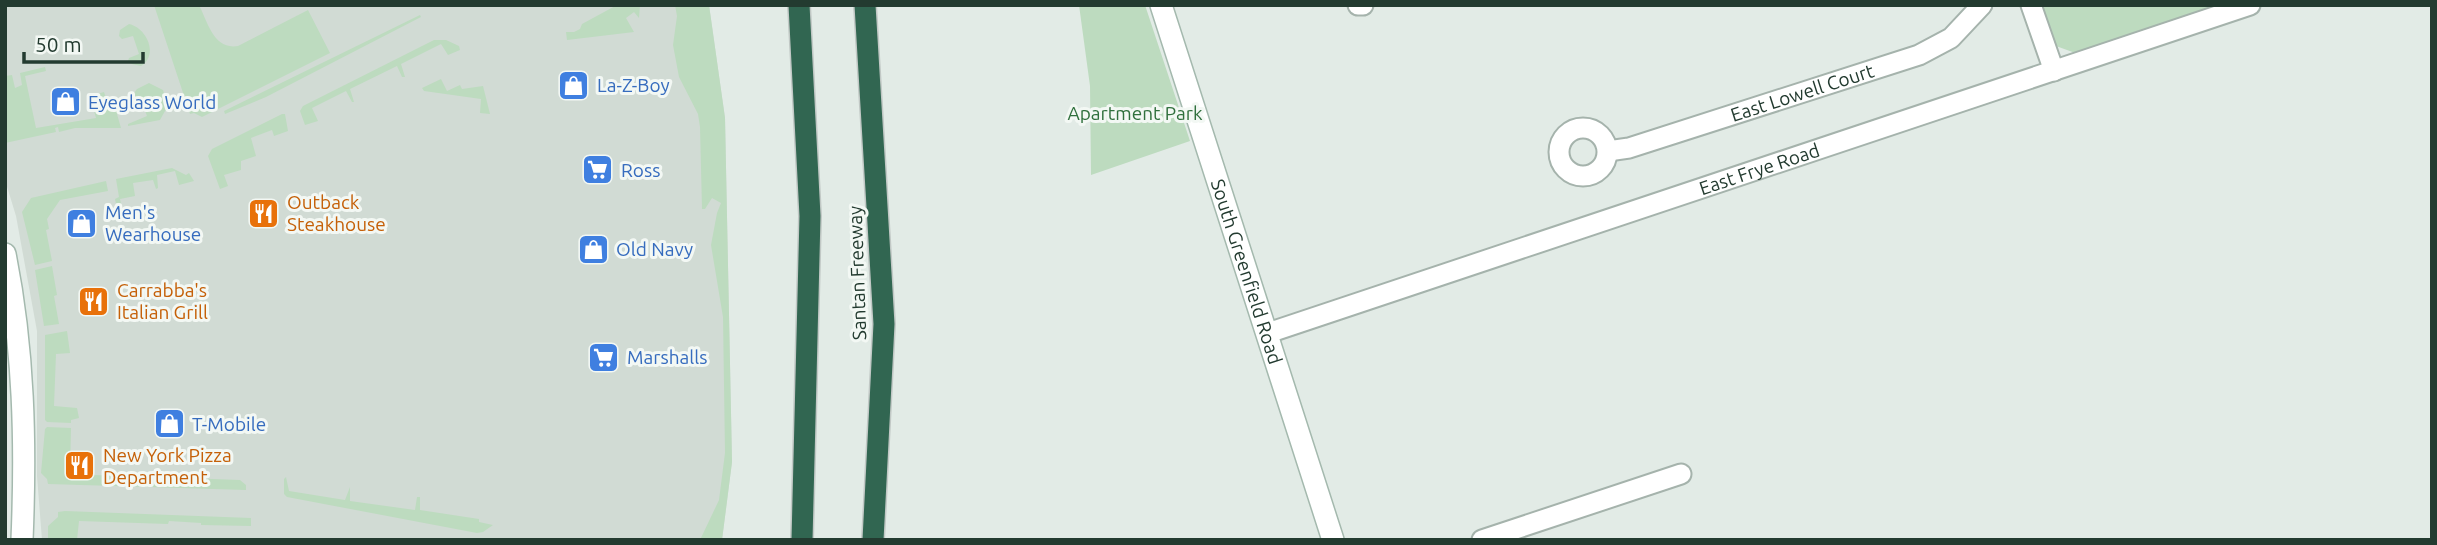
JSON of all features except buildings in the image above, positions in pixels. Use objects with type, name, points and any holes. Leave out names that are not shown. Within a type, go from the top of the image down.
[{"type":"highway","points":[[799,5],[808,137],[810,216],[802,540]]},
{"type":"highway","name":"Santan Freeway","points":[[866,5],[884,324],[873,540]]},
{"type":"street","name":"South Greenfield Road","points":[[1161,5],[1333,540]]},
{"type":"street","name":"East Lowell Court","points":[[1608,151],[1629,148],[1927,51],[1951,38],[1982,5]]},
{"type":"street","points":[[2031,5],[2054,71]]},
{"type":"street","name":"East Frye Road","points":[[1268,334],[2250,5]]},
{"type":"street","points":[[5,254],[17,329],[24,413],[22,540]]},
{"type":"street","points":[[1482,540],[1681,474]]},
{"type":"shaded area","points":[[5,5],[709,5],[725,118],[732,462],[722,540],[42,540],[37,476],[37,331],[16,216],[5,180]]},
{"type":"green space","points":[[154,5],[199,5],[217,40],[230,46],[238,46],[308,10],[330,53],[202,117],[190,114]]},
{"type":"green space","points":[[617,5],[640,5],[639,18],[634,12],[626,18],[634,32],[567,40],[566,32],[580,29],[582,24]]},
{"type":"green space","points":[[675,5],[709,5],[725,118],[732,462],[722,540],[700,540],[719,500],[725,453],[723,317],[711,245],[721,203],[712,198],[705,209],[702,209],[700,127],[698,114],[679,77],[673,45],[677,16]]},
{"type":"green space","name":"Apartment Park","points":[[1079,5],[1145,5],[1190,141],[1091,175],[1090,86]]},
{"type":"green space","points":[[2042,5],[2223,5],[2078,54],[2056,46]]},
{"type":"green space","points":[[420,15],[421,17],[266,97],[225,114],[224,111]]},
{"type":"green space","points":[[129,24],[141,31],[150,49],[141,66],[128,61],[139,54],[133,36],[122,39],[119,36],[120,30]]},
{"type":"green space","points":[[434,40],[446,40],[459,46],[460,50],[448,55],[441,44],[401,64],[405,77],[402,77],[397,66],[350,89],[354,102],[346,91],[312,108],[318,121],[305,125],[300,111],[303,106]]},
{"type":"green space","points":[[45,67],[46,71],[25,76],[36,128],[96,118],[94,111],[100,110],[97,94],[104,92],[108,104],[120,101],[123,111],[117,114],[121,128],[75,128],[59,132],[58,127],[55,128],[56,132],[5,143],[5,76],[12,75],[15,88],[22,85],[20,73]]},
{"type":"green space","points":[[441,79],[447,91],[460,85],[462,89],[483,86],[490,114],[480,113],[481,99],[424,91],[422,88]]},
{"type":"green space","points":[[149,83],[163,90],[169,110],[165,111],[160,120],[128,126],[147,116],[144,108],[136,103],[134,93]]},
{"type":"green space","points":[[285,114],[288,131],[274,136],[272,130],[251,138],[256,156],[241,161],[241,170],[224,175],[228,186],[220,189],[208,156],[212,149]]},
{"type":"green space","points":[[172,168],[186,175],[189,173],[194,181],[179,185],[175,171],[157,175],[156,189],[153,180],[133,183],[135,196],[120,199],[122,208],[117,209],[115,199],[119,197],[116,179]]},
{"type":"green space","points":[[106,181],[108,191],[60,200],[47,219],[49,229],[46,230],[52,261],[35,265],[22,212],[31,198]]},
{"type":"green space","points":[[52,266],[59,324],[44,326],[35,270]]},
{"type":"green space","points":[[67,331],[70,353],[56,354],[54,406],[77,408],[79,418],[71,420],[71,423],[47,422],[45,335]]},
{"type":"green space","points":[[47,427],[71,428],[70,474],[185,482],[186,478],[240,480],[246,485],[246,490],[48,484],[41,473]]},
{"type":"green space","points":[[286,477],[289,491],[345,500],[350,487],[350,501],[415,510],[417,497],[420,497],[420,510],[479,519],[479,522],[493,525],[477,533],[287,497],[284,494]]},
{"type":"green space","points":[[58,512],[251,518],[251,526],[169,521],[168,524],[79,521],[77,540],[48,540],[48,526],[58,517]]},
{"type":"place","name":"La-Z-Boy","points":[[574,85]]},
{"type":"place","name":"Eyeglass World","points":[[65,102]]},
{"type":"place","name":"Ross","points":[[598,170]]},
{"type":"place","name":"Outback Steakhouse","points":[[264,213]]},
{"type":"place","name":"Men's Wearhouse","points":[[82,223]]},
{"type":"place","name":"Old Navy","points":[[593,249]]},
{"type":"place","name":"Carrabba's Italian Grill","points":[[94,301]]},
{"type":"place","name":"Marshalls","points":[[604,357]]},
{"type":"place","name":"T-Mobile","points":[[169,424]]},
{"type":"place","name":"New York Pizza Department","points":[[80,466]]}]
